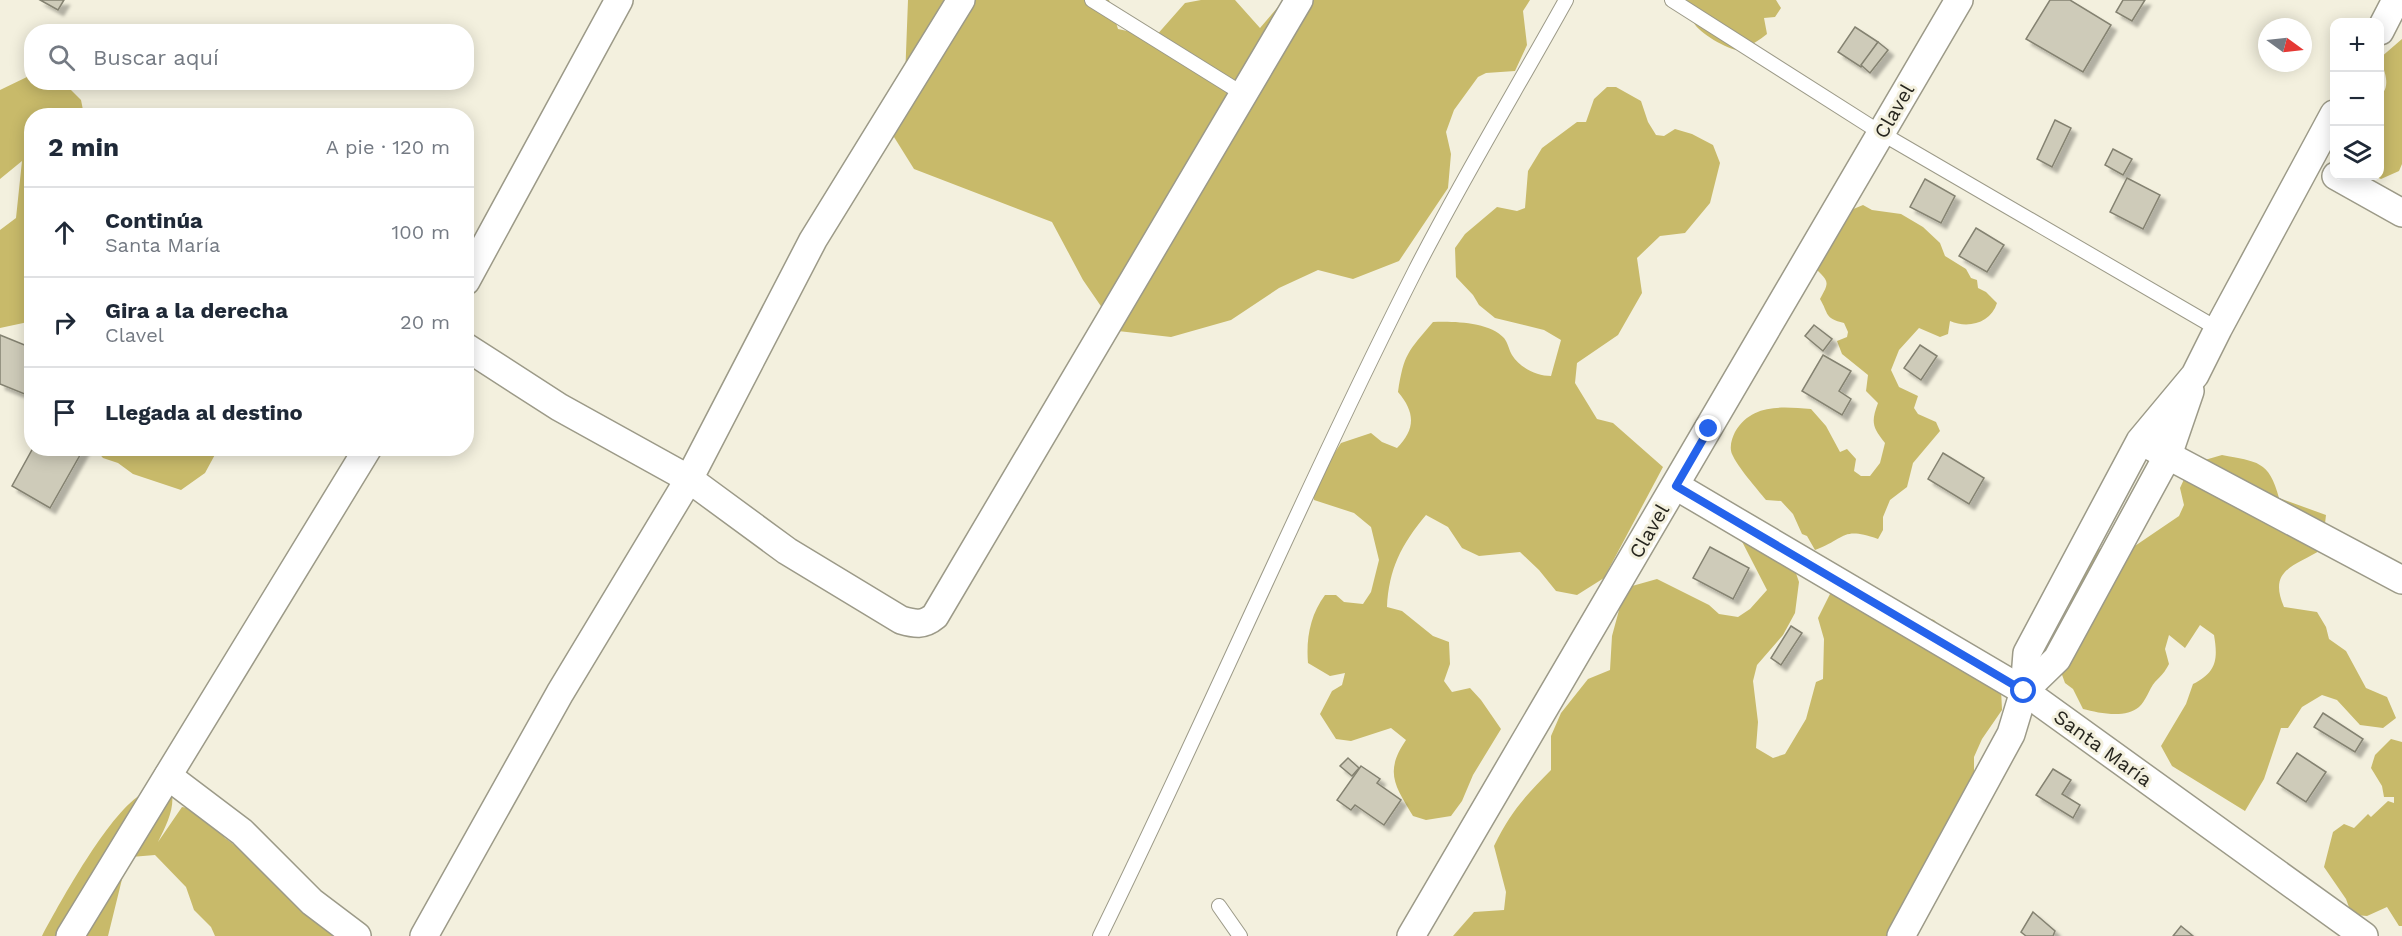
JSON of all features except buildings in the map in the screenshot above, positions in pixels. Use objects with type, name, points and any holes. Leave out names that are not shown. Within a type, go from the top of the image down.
[{"type":"street","points":[[474,266],[619,0]]},
{"type":"street","points":[[424,936],[560,693],[689,479],[813,240],[961,0]]},
{"type":"street","points":[[474,352],[559,407],[689,479],[787,551],[901,620],[916,624],[927,623],[935,616],[1299,0]]},
{"type":"street","name":"Clavel","points":[[1411,936],[1959,0]]},
{"type":"street","points":[[2384,21],[2396,0]]},
{"type":"street","points":[[2024,691],[2057,659],[2168,455],[2195,375],[2330,121]]},
{"type":"street","points":[[2309,160],[2330,172]]},
{"type":"street","points":[[2344,180],[2402,213]]},
{"type":"street","points":[[1901,936],[2011,734],[2024,691],[2027,653],[2140,441],[2195,375]]},
{"type":"street","points":[[2140,441],[2402,580]]},
{"type":"street","points":[[70,936],[363,456]]},
{"type":"street","name":"Santa María","points":[[1676,486],[2024,691],[2364,936]]},
{"type":"street","points":[[168,776],[242,832],[312,902],[357,936]]},
{"type":"lane","points":[[1092,0],[1244,94]]},
{"type":"lane","points":[[1100,936],[1186,758],[1287,536],[1416,270],[1566,0]]},
{"type":"lane","points":[[1672,0],[1881,133],[2218,329]]},
{"type":"lane","points":[[1220,906],[1240,936]]},
{"type":"shaded area","points":[[908,0],[1109,0],[1118,29],[1155,37],[1185,3],[1201,0],[1235,0],[1260,28],[1284,0],[1530,0],[1523,11],[1527,45],[1515,71],[1486,73],[1478,77],[1454,110],[1446,132],[1451,154],[1448,188],[1399,261],[1353,279],[1318,270],[1279,288],[1231,320],[1171,337],[1118,331],[1083,280],[1052,222],[914,169],[894,137],[886,99],[905,79]]},
{"type":"shaded area","points":[[1670,0],[1776,0],[1781,8],[1775,17],[1764,18],[1767,34],[1749,46],[1738,50],[1727,47],[1707,35],[1694,23],[1695,17]]},
{"type":"shaded area","points":[[2402,39],[2402,164],[2399,171],[2384,178],[2384,92],[2386,83],[2384,55]]},
{"type":"shaded area","points":[[24,78],[24,90],[71,90],[81,100],[83,108],[24,108],[24,323],[0,328],[0,230],[16,218],[22,161],[0,179],[0,90]]},
{"type":"shaded area","points":[[1607,87],[1616,87],[1641,101],[1648,122],[1656,135],[1664,136],[1675,129],[1692,134],[1713,145],[1720,163],[1710,203],[1685,233],[1660,236],[1637,258],[1642,293],[1618,335],[1577,363],[1575,383],[1597,419],[1613,423],[1663,467],[1604,578],[1577,595],[1556,591],[1520,552],[1479,556],[1462,548],[1448,527],[1426,515],[1403,547],[1390,581],[1387,607],[1402,611],[1433,636],[1449,642],[1450,664],[1444,681],[1452,692],[1470,688],[1501,729],[1473,775],[1462,801],[1451,816],[1426,820],[1413,816],[1394,779],[1395,761],[1406,740],[1391,728],[1351,741],[1336,739],[1320,714],[1332,691],[1342,685],[1345,673],[1330,676],[1308,663],[1309,636],[1316,611],[1325,595],[1336,595],[1344,602],[1363,604],[1371,592],[1379,560],[1371,527],[1354,513],[1314,500],[1313,486],[1341,443],[1371,433],[1382,442],[1397,448],[1403,441],[1411,421],[1408,407],[1398,392],[1402,369],[1408,354],[1433,322],[1460,322],[1490,329],[1504,338],[1512,355],[1520,364],[1535,373],[1551,376],[1561,340],[1544,330],[1495,318],[1479,305],[1456,277],[1455,248],[1465,234],[1497,207],[1517,211],[1525,208],[1528,171],[1542,148],[1577,122],[1586,122],[1594,99]]},
{"type":"shaded area","points":[[1863,205],[1872,210],[1901,214],[1923,227],[1940,243],[1945,256],[1966,269],[1971,278],[1977,280],[1978,288],[1986,292],[1997,303],[1994,310],[1984,320],[1971,324],[1950,321],[1948,334],[1940,337],[1919,328],[1899,350],[1891,370],[1899,387],[1918,396],[1914,408],[1918,414],[1936,422],[1940,431],[1913,463],[1907,487],[1890,500],[1883,517],[1883,530],[1878,539],[1866,535],[1844,535],[1815,550],[1807,536],[1802,534],[1793,514],[1781,501],[1766,500],[1753,484],[1735,459],[1731,446],[1735,432],[1742,423],[1759,411],[1779,408],[1811,409],[1826,426],[1840,452],[1847,449],[1856,459],[1854,471],[1861,476],[1870,476],[1880,463],[1885,443],[1877,433],[1874,424],[1878,403],[1866,391],[1868,375],[1842,354],[1837,341],[1847,337],[1848,332],[1844,323],[1833,319],[1826,312],[1820,299],[1826,282],[1814,267],[1851,210]]},
{"type":"shaded area","points":[[2222,455],[2260,465],[2271,476],[2279,498],[2326,515],[2322,549],[2287,570],[2282,576],[2279,584],[2284,607],[2317,612],[2326,627],[2329,639],[2346,651],[2366,688],[2387,697],[2396,718],[2383,728],[2360,725],[2337,700],[2322,695],[2302,707],[2288,728],[2281,728],[2264,779],[2245,811],[2172,766],[2161,746],[2186,704],[2193,684],[2207,675],[2214,664],[2216,651],[2214,635],[2200,625],[2185,648],[2169,635],[2165,649],[2169,664],[2139,707],[2127,713],[2112,714],[2083,709],[2073,689],[2065,683],[2061,672],[2071,596],[2085,561],[2102,547],[2126,552],[2179,516],[2184,505],[2180,488],[2191,464]]},
{"type":"shaded area","points":[[101,456],[214,456],[205,473],[181,490],[133,474],[118,463]]},
{"type":"shaded area","points":[[1734,526],[1786,544],[1799,582],[1795,613],[1783,635],[1757,665],[1753,681],[1758,722],[1756,748],[1773,758],[1785,754],[1806,719],[1816,682],[1823,679],[1824,639],[1818,618],[1830,594],[1851,594],[1934,620],[2001,689],[2002,710],[1982,739],[1974,757],[1974,773],[1939,836],[1892,936],[1453,936],[1474,912],[1504,910],[1506,892],[1494,846],[1519,805],[1551,770],[1551,736],[1561,713],[1588,679],[1610,670],[1612,636],[1625,588],[1657,579],[1709,605],[1719,614],[1738,617],[1750,609],[1767,590]]},
{"type":"shaded area","points":[[2391,739],[2402,742],[2402,926],[2399,926],[2387,907],[2367,916],[2355,915],[2324,867],[2333,832],[2344,824],[2354,828],[2368,814],[2371,817],[2388,801],[2394,803],[2394,797],[2384,797],[2382,786],[2371,768],[2375,755]]},
{"type":"shaded area","points":[[171,787],[171,808],[158,842],[182,807],[194,809],[212,822],[225,838],[342,936],[215,936],[211,927],[194,910],[186,887],[155,855],[131,857],[125,867],[108,936],[42,936],[86,860],[114,821],[143,793]]},
{"type":"route","points":[[1709,429],[1676,486],[2024,691]]}]
